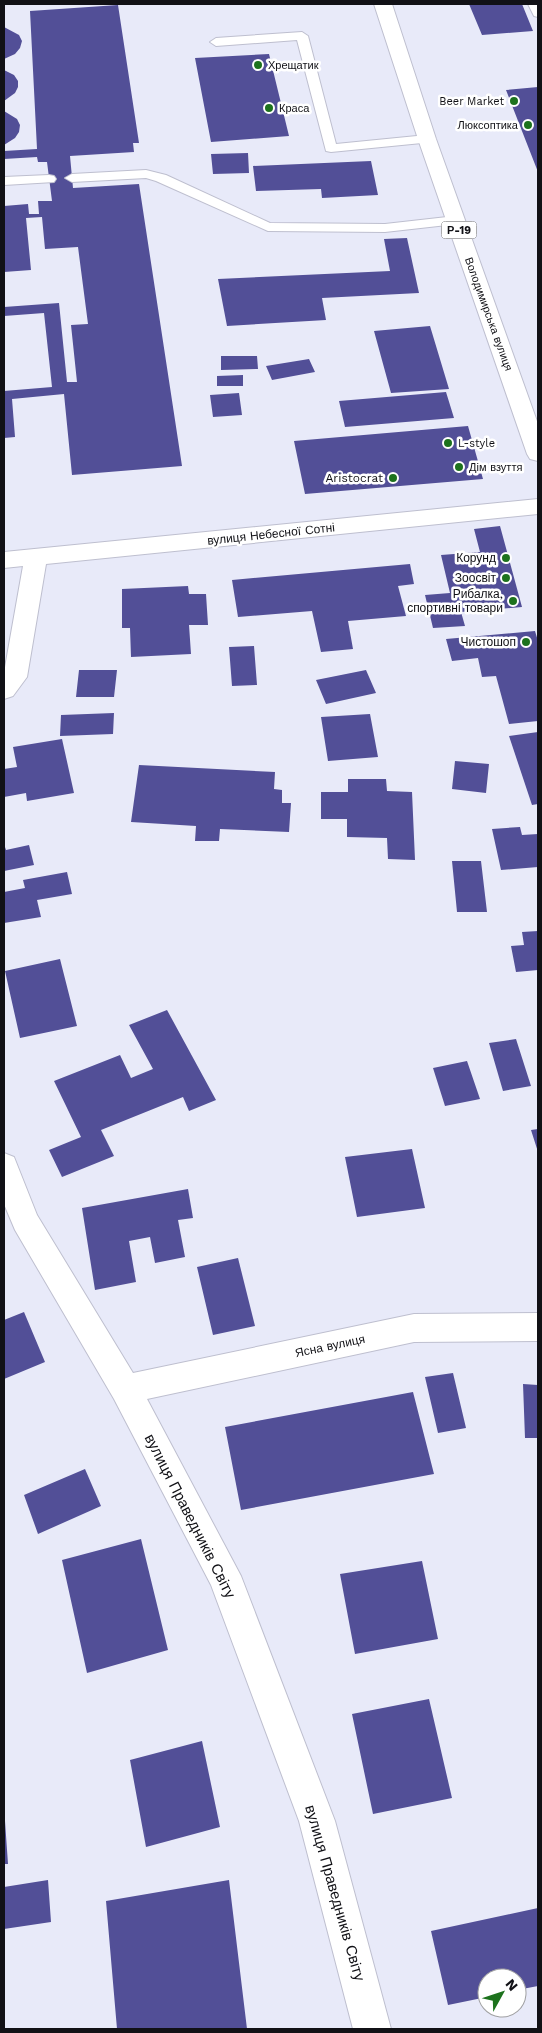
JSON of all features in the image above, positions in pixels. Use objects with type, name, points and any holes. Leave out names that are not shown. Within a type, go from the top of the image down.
[{"type":"street","name":"Володимирська вулиця","points":[[383,4],[427,139],[538,454]]},
{"type":"street","name":"вулиця Небесної Сотні","points":[[4,560],[538,506]]},
{"type":"street","points":[[4,690],[15,677],[36,558]]},
{"type":"street","name":"вулиця Праведників Світу","points":[[4,1166],[25,1221],[125,1389],[227,1585],[317,1821],[372,2029]]},
{"type":"street","name":"Ясна вулиця","points":[[125,1389],[414,1328],[538,1327]]},
{"type":"lane","points":[[534,4],[538,13]]},
{"type":"lane","points":[[216,42],[302,36],[331,148],[427,139]]},
{"type":"lane","points":[[72,178],[146,174],[268,227],[385,228],[456,220]]},
{"type":"lane","points":[[4,181],[49,179]]},
{"type":"building","points":[[469,4],[522,4],[533,31],[482,35]]},
{"type":"building","points":[[118,5],[139,143],[133,143],[134,152],[70,156],[73,188],[139,184],[182,466],[72,475],[64,394],[12,399],[15,437],[4,438],[4,391],[52,387],[44,313],[4,316],[4,307],[59,303],[67,382],[77,382],[71,325],[88,324],[78,247],[45,249],[42,217],[26,218],[31,270],[4,272],[4,206],[28,204],[29,214],[39,214],[38,201],[52,201],[47,162],[38,162],[37,157],[4,159],[4,151],[37,149],[30,11]]},
{"type":"building","points":[[4,27],[19,35],[22,41],[20,48],[15,54],[4,59]]},
{"type":"building","points":[[269,54],[289,136],[211,142],[195,58]]},
{"type":"building","points":[[4,70],[14,75],[18,81],[18,87],[15,93],[4,101]]},
{"type":"building","points":[[538,87],[538,172],[506,90]]},
{"type":"building","points":[[4,111],[17,119],[20,125],[19,132],[15,138],[4,145]]},
{"type":"building","points":[[248,153],[249,173],[213,174],[211,154]]},
{"type":"building","points":[[371,161],[378,195],[322,198],[321,189],[256,191],[253,166]]},
{"type":"building","points":[[407,238],[419,293],[322,298],[326,320],[227,326],[218,279],[390,271],[384,239]]},
{"type":"building","points":[[430,326],[449,389],[391,393],[374,331]]},
{"type":"building","points":[[221,356],[257,356],[258,369],[221,370]]},
{"type":"building","points":[[309,359],[315,372],[272,380],[266,366]]},
{"type":"building","points":[[243,375],[243,386],[217,386],[217,376]]},
{"type":"building","points":[[446,392],[454,418],[345,427],[339,401]]},
{"type":"building","points":[[239,393],[242,415],[213,417],[210,395]]},
{"type":"building","points":[[468,426],[483,479],[305,494],[294,441]]},
{"type":"building","points":[[500,526],[522,607],[461,612],[465,626],[433,628],[425,595],[450,593],[441,555],[480,552],[474,529]]},
{"type":"building","points":[[410,564],[414,584],[398,586],[406,616],[348,621],[353,649],[321,652],[312,611],[238,617],[232,580]]},
{"type":"building","points":[[188,586],[189,594],[206,594],[208,625],[189,625],[191,654],[131,657],[130,628],[122,628],[122,589]]},
{"type":"building","points":[[535,631],[538,641],[538,721],[509,724],[496,676],[482,677],[478,658],[452,661],[446,639]]},
{"type":"building","points":[[254,646],[257,685],[232,686],[229,647]]},
{"type":"building","points":[[79,670],[117,670],[114,697],[76,697]]},
{"type":"building","points":[[366,670],[376,693],[326,704],[316,680]]},
{"type":"building","points":[[114,713],[113,734],[60,736],[61,715]]},
{"type":"building","points":[[370,714],[378,757],[328,761],[321,717]]},
{"type":"building","points":[[538,732],[538,804],[532,805],[509,736]]},
{"type":"building","points":[[62,739],[74,793],[27,801],[26,793],[4,797],[4,769],[17,767],[13,747]]},
{"type":"building","points":[[455,761],[489,764],[486,793],[452,789]]},
{"type":"building","points":[[139,765],[275,772],[274,789],[282,790],[282,803],[291,803],[289,832],[220,829],[219,841],[195,841],[196,826],[131,822]]},
{"type":"building","points":[[348,779],[386,779],[387,791],[412,792],[415,860],[388,859],[387,838],[347,837],[347,819],[321,819],[321,792],[348,792]]},
{"type":"building","points":[[520,827],[522,835],[538,834],[538,867],[501,870],[492,829]]},
{"type":"building","points":[[4,844],[6,850],[29,845],[34,865],[4,871]]},
{"type":"building","points":[[452,861],[481,861],[487,912],[457,912]]},
{"type":"building","points":[[67,872],[72,894],[37,900],[41,917],[4,923],[4,892],[25,888],[23,880]]},
{"type":"building","points":[[538,931],[538,970],[516,972],[511,946],[524,945],[522,932]]},
{"type":"building","points":[[60,959],[77,1026],[20,1038],[5,971]]},
{"type":"building","points":[[167,1010],[216,1100],[189,1111],[183,1097],[101,1130],[114,1156],[62,1177],[49,1150],[81,1137],[54,1081],[120,1055],[131,1078],[153,1069],[129,1025]]},
{"type":"building","points":[[516,1039],[531,1086],[503,1091],[489,1043]]},
{"type":"building","points":[[467,1061],[480,1099],[445,1106],[433,1068]]},
{"type":"building","points":[[538,1129],[538,1152],[531,1130]]},
{"type":"building","points":[[412,1149],[425,1208],[357,1217],[345,1157]]},
{"type":"building","points":[[188,1189],[193,1218],[178,1220],[185,1257],[155,1263],[150,1237],[129,1241],[136,1282],[95,1290],[82,1208]]},
{"type":"building","points":[[238,1258],[255,1326],[213,1335],[197,1267]]},
{"type":"building","points":[[24,1312],[45,1362],[4,1379],[4,1320]]},
{"type":"building","points":[[453,1373],[466,1428],[438,1433],[425,1377]]},
{"type":"building","points":[[523,1384],[538,1385],[538,1438],[525,1438]]},
{"type":"building","points":[[413,1392],[434,1474],[241,1510],[225,1427]]},
{"type":"building","points":[[85,1469],[101,1506],[38,1534],[24,1495]]},
{"type":"building","points":[[141,1539],[168,1650],[87,1673],[62,1560]]},
{"type":"building","points":[[422,1561],[438,1639],[355,1654],[340,1574]]},
{"type":"building","points":[[429,1699],[452,1798],[373,1814],[352,1714]]},
{"type":"building","points":[[202,1741],[220,1827],[146,1847],[130,1760]]},
{"type":"building","points":[[5,1821],[8,1864],[4,1864]]},
{"type":"building","points":[[48,1880],[51,1922],[4,1929],[4,1887]]},
{"type":"building","points":[[229,1880],[247,2029],[117,2029],[106,1901]]},
{"type":"building","points":[[538,1908],[538,1986],[527,1988],[527,1968],[477,1968],[477,1999],[448,2005],[431,1931]]},
{"type":"place","name":"Хрещатик","points":[[258,65]]},
{"type":"place","name":"Beer Market","points":[[514,101]]},
{"type":"place","name":"Краса","points":[[269,108]]},
{"type":"place","name":"Люксоптика","points":[[528,125]]},
{"type":"place","name":"L-style","points":[[448,443]]},
{"type":"place","name":"Дім взуття","points":[[459,467]]},
{"type":"place","name":"Aristocrat","points":[[393,478]]},
{"type":"place","name":"Корунд","points":[[506,558]]},
{"type":"place","name":"Зоосвіт","points":[[506,578]]},
{"type":"place","name":"Рибалка, спортивні товари","points":[[513,601]]},
{"type":"place","name":"Чистошоп","points":[[526,642]]}]
